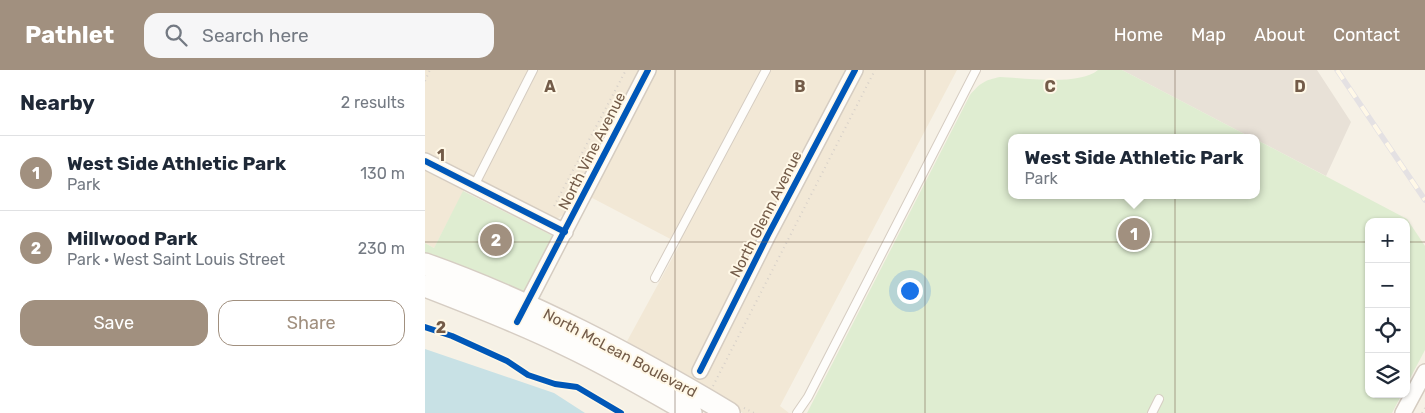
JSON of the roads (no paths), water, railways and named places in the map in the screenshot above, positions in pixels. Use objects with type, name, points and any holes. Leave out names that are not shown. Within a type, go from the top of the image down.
[{"type":"main road","name":"North McLean Boulevard","points":[[425,264],[522,313],[652,368],[729,413]]},
{"type":"main road","name":"North McLean Boulevard","points":[[425,286],[522,313],[691,413]]},
{"type":"street","name":"North Vine Avenue","points":[[522,313],[648,70]]},
{"type":"street","name":"North Glenn Avenue","points":[[700,371],[768,235],[855,70]]},
{"type":"street","points":[[425,161],[565,232]]},
{"type":"street","points":[[1403,413],[1425,372]]},
{"type":"lane","points":[[474,186],[533,70]]},
{"type":"lane","points":[[655,278],[766,70]]},
{"type":"lane","points":[[797,413],[976,70]]},
{"type":"lane","points":[[1152,413],[1159,399]]},
{"type":"water","points":[[425,349],[554,393],[585,413],[425,413]]},
{"type":"railway","points":[[1337,70],[1425,200]]},
{"type":"place","name":"West Side Athletic Park","points":[[1134,234]]},
{"type":"place","name":"Millwood Park","points":[[496,240]]}]
